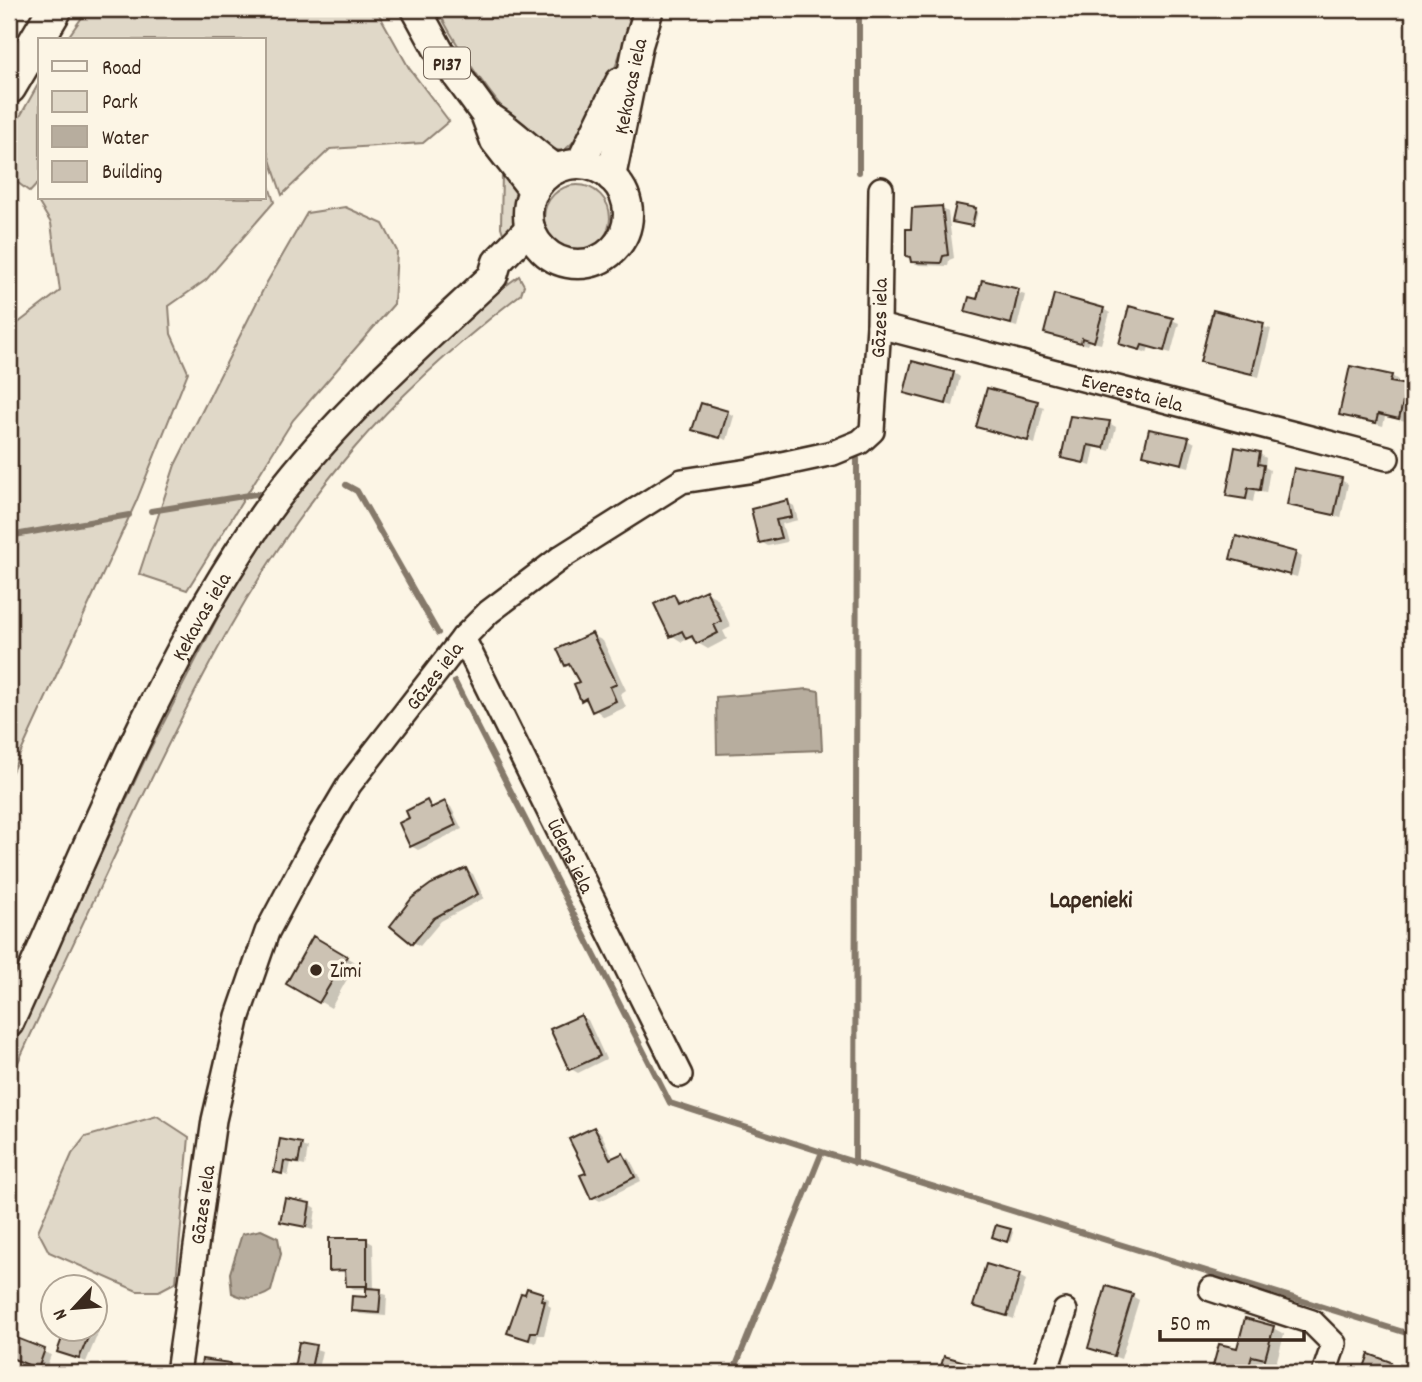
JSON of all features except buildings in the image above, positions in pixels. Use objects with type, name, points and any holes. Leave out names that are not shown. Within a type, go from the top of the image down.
[{"type":"highway","points":[[9,87],[55,9]]},
{"type":"main road","name":"P137","points":[[416,9],[439,51],[485,114],[495,141],[534,191]]},
{"type":"main road","points":[[638,44],[649,9]]},
{"type":"main road","name":"Ķekavas iela","points":[[568,166],[638,44]]},
{"type":"main road","name":"Ķekavas iela","points":[[611,177],[638,44]]},
{"type":"main road","name":"P137","points":[[485,114],[505,126],[534,154],[568,166]]},
{"type":"main road","name":"Ķekavas iela","points":[[493,276],[508,274],[527,261],[551,256],[580,264],[597,260],[612,251],[623,237],[628,220],[627,202],[620,186],[593,166],[568,166],[542,180],[534,191]]},
{"type":"main road","points":[[534,191],[529,208],[530,228],[535,240],[551,256]]},
{"type":"main road","name":"Ķekavas iela","points":[[9,1023],[144,726],[216,588],[267,511],[337,426],[493,276],[497,262],[530,228]]},
{"type":"street","name":"Gāzes iela","points":[[178,1373],[214,1120],[238,1016],[267,932],[349,785],[463,638],[489,612],[564,556],[682,481],[832,453],[860,442],[872,431],[879,326],[881,189]]},
{"type":"street","name":"Everesta iela","points":[[879,326],[1387,458]]},
{"type":"street","name":"Ūdens iela","points":[[463,638],[680,1075]]},
{"type":"street","points":[[1211,1289],[1312,1322],[1334,1344],[1325,1373]]},
{"type":"street","points":[[1045,1373],[1065,1311]]},
{"type":"green space","points":[[88,9],[376,9],[409,68],[449,121],[423,143],[330,149],[282,195],[266,148],[266,38],[67,38]]},
{"type":"green space","points":[[437,9],[634,9],[616,66],[599,105],[589,123],[563,151],[545,146],[509,115],[474,70]]},
{"type":"green space","points":[[38,85],[38,183],[30,192],[9,176],[9,136]]},
{"type":"green space","points":[[502,172],[516,188],[521,205],[517,224],[506,242],[501,227]]},
{"type":"green space","points":[[266,176],[274,202],[206,280],[169,306],[171,334],[188,372],[136,502],[9,778],[9,330],[60,291],[51,223],[37,200],[266,200]]},
{"type":"green space","points":[[577,185],[590,188],[600,195],[607,205],[610,218],[607,231],[600,241],[590,248],[577,251],[564,248],[554,241],[547,231],[544,218],[547,205],[554,195],[564,188]]},
{"type":"green space","points":[[345,207],[383,224],[397,251],[394,304],[293,420],[187,590],[139,574],[175,465],[266,284],[307,213]]},
{"type":"green space","points":[[519,276],[524,285],[521,294],[432,368],[370,430],[317,494],[257,582],[179,722],[9,1082],[9,1051],[149,751],[237,580],[266,535],[345,432],[472,310]]},
{"type":"green space","points":[[157,1116],[189,1137],[176,1282],[159,1291],[137,1291],[108,1278],[108,1274],[99,1274],[49,1252],[38,1231],[72,1154],[85,1137]]},
{"type":"water","points":[[808,689],[819,691],[822,750],[717,754],[716,697]]},
{"type":"water","points":[[261,1230],[278,1238],[281,1254],[271,1291],[247,1298],[232,1293],[230,1273],[242,1234]]},
{"type":"waterway","points":[[859,9],[859,172]]},
{"type":"waterway","points":[[855,1163],[857,459]]},
{"type":"waterway","points":[[346,485],[357,491],[438,633]]},
{"type":"waterway","points":[[151,511],[262,493]]},
{"type":"waterway","points":[[9,536],[129,515]]},
{"type":"waterway","points":[[455,682],[670,1103],[822,1152]]},
{"type":"waterway","points":[[733,1373],[822,1152],[1413,1335]]},
{"type":"place","name":"Zimi","points":[[316,970]]},
{"type":"district","name":"Lapenieki","points":[[1091,899]]}]
